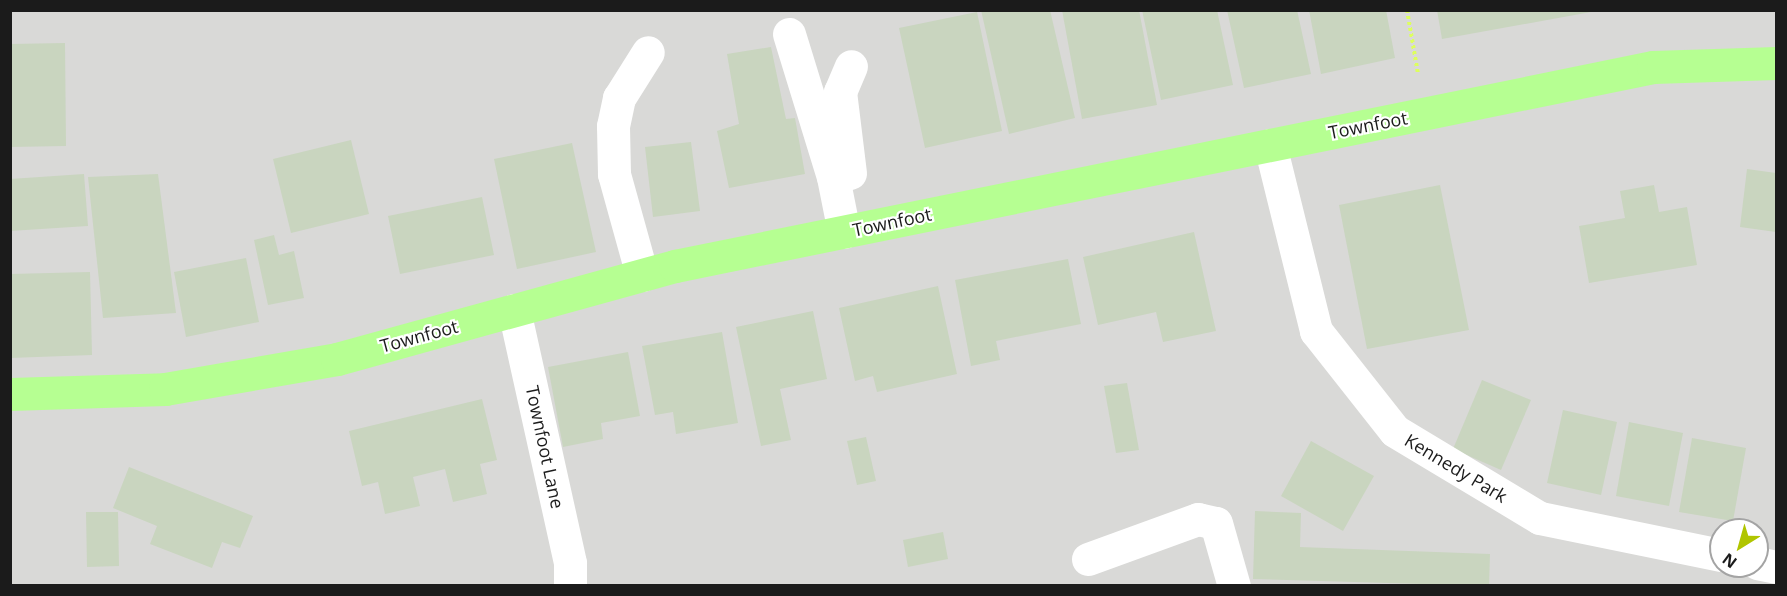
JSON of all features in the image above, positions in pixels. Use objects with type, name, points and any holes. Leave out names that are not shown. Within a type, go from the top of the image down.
[{"type":"main road","name":"Townfoot","points":[[10,394],[165,389],[337,359],[642,275],[852,230],[1653,67],[1776,63]]},
{"type":"street","points":[[789,34],[833,177],[852,230]]},
{"type":"street","points":[[642,275],[614,174],[613,126],[619,98],[648,52]]},
{"type":"street","points":[[850,66],[840,92],[852,230]]},
{"type":"street","name":"Kennedy Park","points":[[1270,145],[1316,331],[1395,431],[1540,518],[1709,553]]},
{"type":"street","name":"Townfoot Lane","points":[[514,310],[570,563],[570,585]]},
{"type":"street","points":[[1088,559],[1198,519],[1216,523],[1234,585]]},
{"type":"path","points":[[1407,10],[1426,114]]},
{"type":"shaded area","points":[[10,11],[1776,11],[1776,585],[11,585]]},
{"type":"building","points":[[981,10],[1050,10],[1075,118],[1009,134]]},
{"type":"building","points":[[1062,10],[1139,10],[1157,105],[1082,119]]},
{"type":"building","points":[[1142,10],[1217,10],[1233,85],[1161,100]]},
{"type":"building","points":[[1227,10],[1297,10],[1311,74],[1244,88]]},
{"type":"building","points":[[1309,10],[1386,10],[1395,58],[1321,74]]},
{"type":"building","points":[[1437,10],[1591,10],[1591,12],[1442,39]]},
{"type":"building","points":[[977,12],[1002,131],[925,148],[899,28]]},
{"type":"building","points":[[65,43],[66,146],[10,147],[10,44]]},
{"type":"building","points":[[771,47],[786,119],[795,118],[805,174],[729,188],[717,131],[739,124],[727,54]]},
{"type":"building","points":[[351,140],[369,214],[291,233],[273,159]]},
{"type":"building","points":[[691,142],[700,211],[653,217],[645,147]]},
{"type":"building","points":[[572,143],[596,252],[517,269],[494,159]]},
{"type":"building","points":[[1747,169],[1776,173],[1776,232],[1740,227]]},
{"type":"building","points":[[84,174],[88,226],[10,231],[10,179]]},
{"type":"building","points":[[158,174],[176,313],[103,318],[88,177]]},
{"type":"building","points":[[1440,185],[1469,330],[1367,349],[1339,205]]},
{"type":"building","points":[[1654,185],[1659,212],[1687,207],[1697,265],[1589,283],[1579,226],[1625,218],[1620,191]]},
{"type":"building","points":[[482,197],[494,255],[400,274],[388,216]]},
{"type":"building","points":[[1194,232],[1216,331],[1163,342],[1156,312],[1098,325],[1083,257]]},
{"type":"building","points":[[274,235],[279,255],[294,251],[304,298],[268,305],[254,240]]},
{"type":"building","points":[[246,258],[259,322],[186,337],[174,272]]},
{"type":"building","points":[[1068,259],[1081,324],[996,341],[1000,360],[971,366],[955,280]]},
{"type":"building","points":[[90,272],[92,355],[10,358],[10,274]]},
{"type":"building","points":[[938,286],[957,374],[877,392],[873,376],[855,381],[839,308]]},
{"type":"building","points":[[813,311],[827,379],[780,389],[791,440],[761,446],[736,327]]},
{"type":"building","points":[[722,332],[738,423],[676,434],[673,412],[655,415],[642,346]]},
{"type":"building","points":[[628,352],[640,416],[601,423],[603,439],[563,447],[548,367]]},
{"type":"building","points":[[1482,380],[1531,400],[1501,470],[1453,449]]},
{"type":"building","points":[[1127,383],[1139,450],[1116,453],[1104,386]]},
{"type":"building","points":[[482,399],[497,460],[480,464],[487,494],[453,502],[445,469],[413,477],[420,506],[385,514],[378,482],[362,486],[349,431]]},
{"type":"building","points":[[1563,410],[1617,422],[1601,495],[1547,483]]},
{"type":"building","points":[[1629,422],[1683,433],[1669,506],[1616,496]]},
{"type":"building","points":[[866,437],[876,481],[857,485],[847,441]]},
{"type":"building","points":[[1692,438],[1746,448],[1734,518],[1715,518],[1679,512]]},
{"type":"building","points":[[1311,441],[1374,476],[1343,531],[1281,496]]},
{"type":"building","points":[[129,467],[253,516],[240,548],[222,542],[212,568],[150,544],[157,526],[113,508]]},
{"type":"building","points":[[1255,511],[1301,513],[1300,547],[1490,554],[1489,586],[1253,579]]},
{"type":"building","points":[[86,512],[118,512],[119,566],[87,567]]},
{"type":"building","points":[[943,532],[948,559],[908,567],[903,540]]}]
